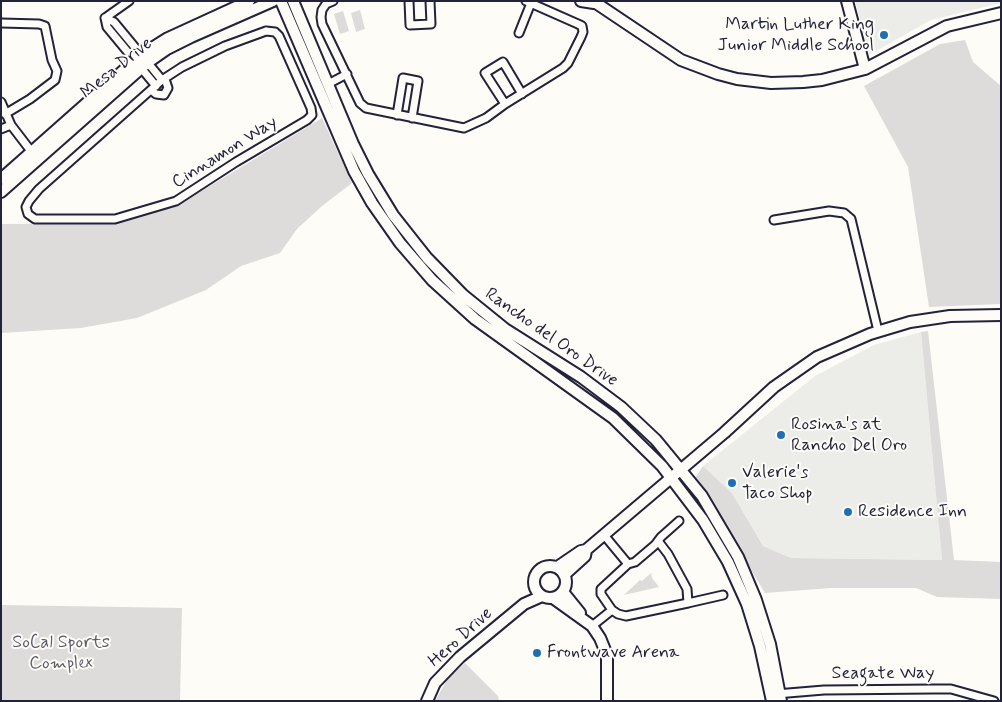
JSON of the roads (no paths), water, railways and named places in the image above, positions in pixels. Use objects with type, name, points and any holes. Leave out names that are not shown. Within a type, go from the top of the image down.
[{"type":"main road","name":"Mesa Drive","points":[[1,192],[35,156],[141,61],[184,30],[249,1]]},
{"type":"main road","name":"Mesa Drive","points":[[141,61],[273,1]]},
{"type":"main road","name":"Rancho del Oro Drive","points":[[281,1],[309,66],[343,120],[378,192],[407,234],[442,275],[505,329],[581,377],[614,402],[656,440],[681,469],[715,517],[745,574],[768,634],[776,697]]},
{"type":"main road","name":"Rancho del Oro Drive","points":[[293,1],[344,149],[368,196],[387,226],[421,268],[455,302],[475,319],[613,418],[649,452],[671,478],[703,520],[732,570],[755,628],[776,697]]},
{"type":"main road","points":[[581,1],[594,2],[681,60],[736,79],[771,83],[803,82],[835,77],[865,69],[947,26],[1001,13]]},
{"type":"main road","points":[[847,1],[865,69]]},
{"type":"main road","name":"Mesa Drive","points":[[1,179],[35,156]]},
{"type":"main road","points":[[589,624],[535,587],[535,578],[538,572],[545,568],[555,568],[580,551],[586,550],[799,368],[817,357],[878,331],[910,322],[935,318],[1001,315]]},
{"type":"main road","points":[[564,575],[585,556],[586,550]]},
{"type":"main road","points":[[555,568],[564,575],[566,584],[563,592]]},
{"type":"main road","name":"Hero Drive","points":[[524,604],[525,599],[535,587]]},
{"type":"main road","points":[[547,597],[563,592]]},
{"type":"main road","points":[[563,592],[600,638],[607,655],[607,701]]},
{"type":"main road","name":"Hero Drive","points":[[427,701],[435,683],[450,666],[524,604],[547,597]]},
{"type":"street","points":[[129,1],[105,18],[107,27],[163,80]]},
{"type":"street","points":[[333,1],[326,4],[322,10],[322,24],[360,103],[366,108],[464,128],[486,118],[563,68],[568,63],[583,32],[582,26],[529,2],[519,32]]},
{"type":"street","points":[[409,1],[410,25],[431,24],[430,1]]},
{"type":"street","points":[[1,23],[39,24],[45,26],[52,60],[57,72],[56,80],[5,114]]},
{"type":"street","name":"Cinnamon Way","points":[[266,30],[275,32],[279,36],[304,90],[312,115],[307,120],[236,162],[176,201],[115,219],[35,219],[28,214],[26,208],[39,189],[153,88],[182,67],[225,46],[266,30]]},
{"type":"street","points":[[141,61],[153,88]]},
{"type":"street","points":[[505,104],[485,73],[502,62],[522,94]]},
{"type":"street","points":[[323,87],[347,74]]},
{"type":"street","points":[[397,115],[403,78],[418,80],[412,118]]},
{"type":"street","name":"Cinnamon Way","points":[[153,88],[156,94],[164,95],[168,88],[163,80]]},
{"type":"street","points":[[1,102],[11,125],[35,156]]},
{"type":"street","points":[[1,129],[11,125]]},
{"type":"street","points":[[774,220],[829,211],[844,213],[851,219],[878,331]]},
{"type":"street","points":[[679,521],[636,562],[628,564],[601,589],[601,594],[612,610],[626,616],[723,595]]},
{"type":"street","points":[[604,534],[628,564]]},
{"type":"street","points":[[658,541],[668,554],[687,589],[688,602]]},
{"type":"street","points":[[589,624],[612,610]]},
{"type":"street","name":"Seagate Way","points":[[776,697],[824,690],[951,689],[994,701]]},
{"type":"place","name":"Martin Luther King Junior Middle School","points":[[884,35]]},
{"type":"place","name":"Rosina's at Rancho Del Oro","points":[[781,435]]},
{"type":"place","name":"Valerie's Taco Shop","points":[[732,483]]},
{"type":"place","name":"Residence Inn","points":[[848,512]]},
{"type":"place","name":"Frontwave Arena","points":[[537,653]]},
{"type":"park label","name":"SoCal Sports Complex","points":[[61,653]]}]
